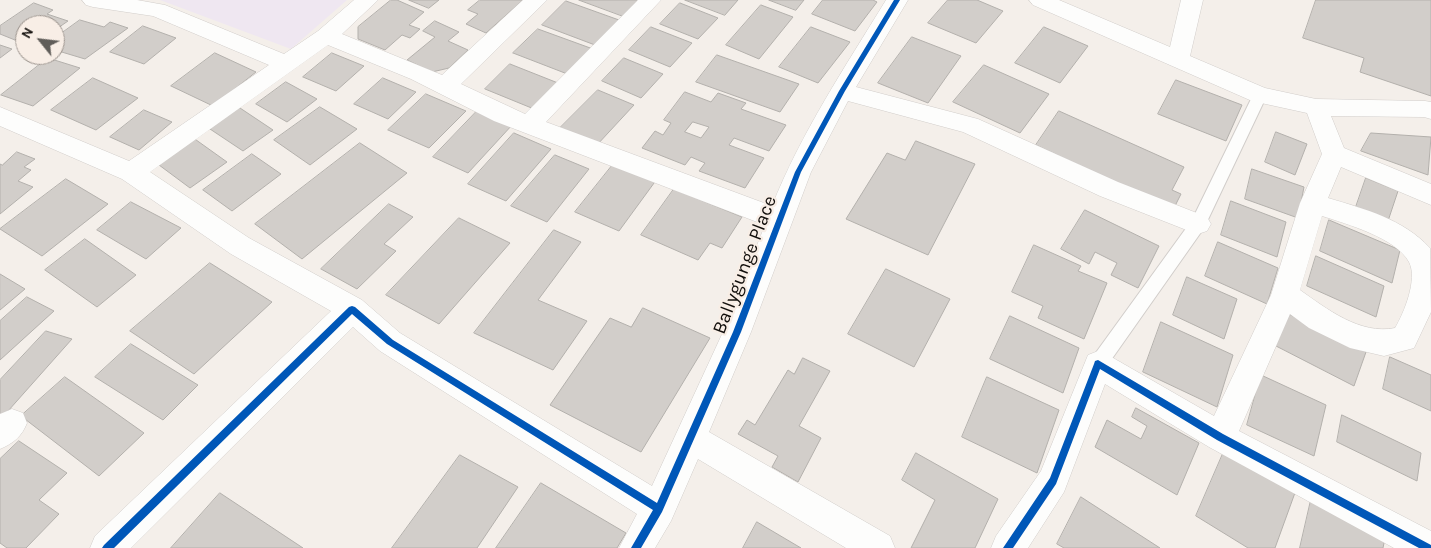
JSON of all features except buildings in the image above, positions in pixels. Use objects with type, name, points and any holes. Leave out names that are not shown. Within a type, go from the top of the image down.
[{"type":"street","points":[[93,0],[158,10],[285,63]]},
{"type":"street","points":[[132,172],[326,36],[367,0]]},
{"type":"street","points":[[444,86],[536,0]]},
{"type":"street","points":[[529,125],[650,0]]},
{"type":"street","name":"Ballygunge Place","points":[[636,548],[659,508],[737,332],[798,172],[842,92],[897,0]]},
{"type":"street","points":[[1040,0],[1260,95],[1316,107],[1426,109],[1431,111]]},
{"type":"street","points":[[1178,59],[1192,0]]},
{"type":"street","points":[[326,36],[419,73],[502,115],[780,220]]},
{"type":"street","points":[[842,92],[970,125],[1109,189],[1198,224]]},
{"type":"street","points":[[1220,437],[1285,295],[1313,203],[1334,154],[1316,107]]},
{"type":"street","points":[[0,116],[132,172],[240,246],[352,309],[390,342],[659,508]]},
{"type":"street","points":[[1334,154],[1431,195]]},
{"type":"street","points":[[1285,295],[1319,319],[1350,334],[1384,343],[1404,339],[1411,326],[1424,289],[1425,268],[1417,250],[1401,237],[1368,222],[1313,203]]},
{"type":"street","points":[[107,548],[352,309]]},
{"type":"street","points":[[1008,548],[1053,481],[1098,364],[1220,437],[1428,548]]},
{"type":"street","points":[[691,438],[878,548]]},
{"type":"lane","points":[[1098,364],[1198,224],[1260,95]]},
{"type":"shaded area","points":[[160,0],[347,0],[291,49]]},
{"type":"cycle path","points":[[636,548],[659,509],[737,332],[798,172],[842,91],[897,0]]},
{"type":"cycle path","points":[[107,548],[352,309],[390,342],[659,509]]},
{"type":"cycle path","points":[[1008,548],[1053,481],[1098,364],[1220,437],[1428,548]]}]
